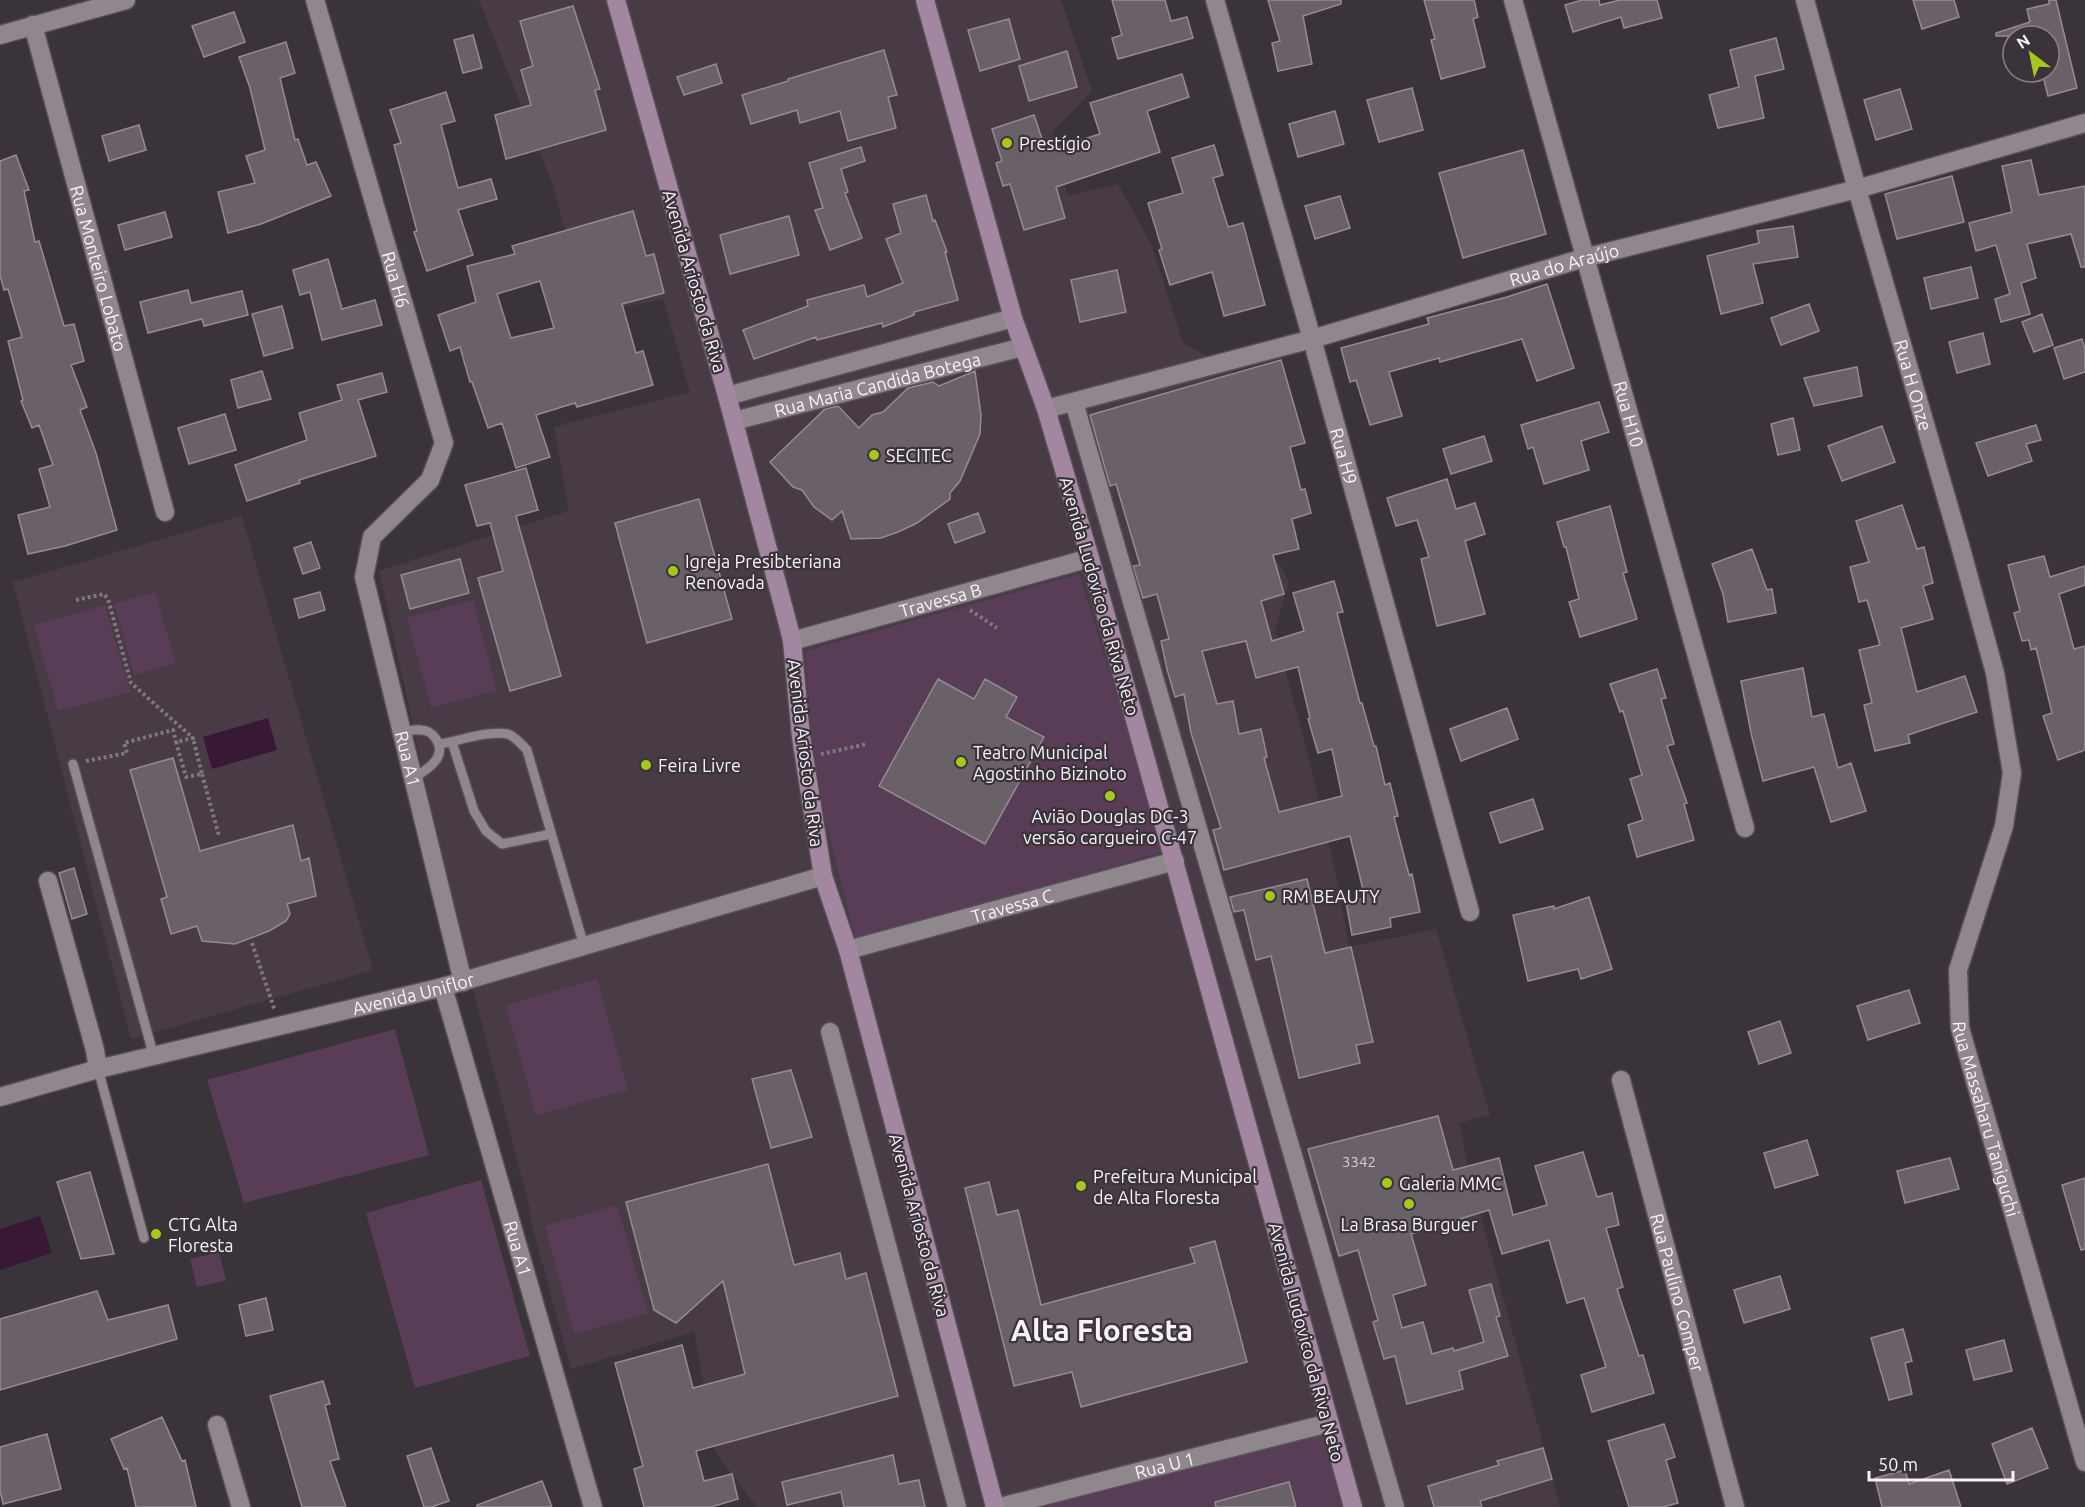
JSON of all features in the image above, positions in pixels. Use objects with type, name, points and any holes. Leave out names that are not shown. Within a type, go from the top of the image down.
[{"type":"street","points":[[0,35],[126,0]]},
{"type":"street","name":"Rua H6","points":[[315,0],[444,442],[430,480],[372,537]]},
{"type":"street","name":"Avenida Ariosto da Riva","points":[[616,0],[734,421],[792,641],[804,756],[823,876],[848,950],[995,1507]]},
{"type":"street","name":"Avenida Ludovico da Riva Neto","points":[[925,0],[1013,318],[1046,409],[1090,558],[1353,1507]]},
{"type":"street","name":"Rua H9","points":[[1215,0],[1312,339],[1470,912]]},
{"type":"street","name":"Rua H10","points":[[1513,0],[1745,828]]},
{"type":"street","name":"Rua H Onze","points":[[1805,0],[1995,673],[2012,773]]},
{"type":"street","name":"Rua Monteiro Lobato","points":[[33,25],[165,512]]},
{"type":"street","name":"Rua do Araújo","points":[[1046,409],[1312,339],[1584,258],[1857,189],[2085,123]]},
{"type":"street","name":"Rua Maria Candida Botega","points":[[727,396],[1013,318]]},
{"type":"street","name":"Rua Maria Candida Botega","points":[[734,421],[1023,347]]},
{"type":"street","points":[[855,361],[862,388]]},
{"type":"street","points":[[1074,402],[1395,1507]]},
{"type":"street","name":"Rua A1","points":[[372,537],[364,577],[463,982]]},
{"type":"street","name":"Travessa B","points":[[792,641],[1090,558]]},
{"type":"street","name":"Rua Massaharu Taniguchi","points":[[2012,773],[2004,826],[1958,970],[1960,1028],[2085,1462]]},
{"type":"street","name":"Travessa C","points":[[848,950],[1175,861]]},
{"type":"street","name":"Avenida Uniflor","points":[[0,1097],[98,1069],[463,982],[823,876]]},
{"type":"street","points":[[48,881],[98,1069]]},
{"type":"street","name":"Rua A1","points":[[443,987],[593,1507]]},
{"type":"street","points":[[830,1032],[957,1507]]},
{"type":"street","name":"Rua Paulino Comper","points":[[1621,1080],[1735,1507]]},
{"type":"street","name":"Rua U 1","points":[[1000,1507],[1329,1423]]},
{"type":"street","points":[[217,1425],[241,1507]]},
{"type":"lane","points":[[402,732],[423,730],[433,734],[440,744],[439,756],[429,769],[413,778]]},
{"type":"lane","points":[[440,744],[495,733],[510,735],[526,750],[584,946]]},
{"type":"lane","points":[[452,742],[474,811],[486,831],[502,844],[551,834]]},
{"type":"lane","points":[[73,764],[154,1057]]},
{"type":"lane","points":[[98,1069],[144,1238]]},
{"type":"path","points":[[965,593],[968,609],[997,628]]},
{"type":"path","points":[[76,600],[104,594],[108,599],[131,683],[193,738],[219,836]]},
{"type":"path","points":[[73,764],[127,753],[124,744],[173,730],[186,777],[202,774]]},
{"type":"path","points":[[176,742],[193,738]]},
{"type":"path","points":[[804,756],[867,744]]},
{"type":"path","points":[[252,944],[280,1025]]},
{"type":"shaded area","points":[[479,0],[1061,0],[1092,91],[1052,132],[1068,196],[1118,184],[1152,246],[1183,343],[1230,368],[1252,457],[1255,566],[1276,560],[1289,581],[1275,631],[1310,763],[1337,880],[1349,947],[1436,929],[1490,1115],[1460,1123],[1468,1169],[1560,1507],[757,1507],[716,1453],[694,1332],[571,1369],[529,1214],[531,1213],[461,943],[379,571],[569,511],[554,427],[690,392],[663,299],[588,315],[553,186]]},
{"type":"shaded area","points":[[242,516],[373,970],[131,1039],[13,582]]},
{"type":"shaded area","points":[[1079,574],[1166,851],[856,941],[825,819],[812,742],[805,651]]},
{"type":"shaded area","points":[[155,592],[176,663],[134,675],[114,604]]},
{"type":"shaded area","points":[[473,600],[497,690],[431,708],[407,618]]},
{"type":"shaded area","points":[[105,605],[130,692],[58,711],[34,625]]},
{"type":"shaded area","points":[[268,718],[277,750],[212,769],[203,737]]},
{"type":"shaded area","points":[[597,979],[628,1090],[536,1115],[506,1005]]},
{"type":"shaded area","points":[[395,1029],[429,1155],[244,1203],[207,1080]]},
{"type":"shaded area","points":[[481,1180],[530,1356],[415,1388],[366,1213]]},
{"type":"shaded area","points":[[617,1205],[648,1313],[574,1334],[545,1226]]},
{"type":"shaded area","points":[[40,1216],[52,1253],[0,1270],[0,1229]]},
{"type":"shaded area","points":[[219,1252],[226,1280],[197,1287],[190,1259]]},
{"type":"shaded area","points":[[1324,1432],[1344,1507],[1030,1507]]},
{"type":"building","points":[[1112,0],[1165,0],[1171,21],[1187,17],[1193,38],[1118,59],[1112,38],[1122,35]]},
{"type":"building","points":[[1268,0],[1341,0],[1341,4],[1303,16],[1312,64],[1278,71],[1272,43],[1280,41]]},
{"type":"building","points":[[1424,0],[1474,0],[1478,17],[1473,19],[1485,67],[1441,79],[1431,40],[1435,39]]},
{"type":"building","points":[[1582,0],[1599,0],[1600,5],[1620,0],[1657,0],[1662,18],[1624,28],[1621,17],[1573,32],[1565,5]]},
{"type":"building","points":[[1913,0],[1954,0],[1959,17],[1922,29]]},
{"type":"building","points":[[2049,0],[2056,0],[2077,88],[2048,96],[2045,84],[2061,84],[2061,24],[2024,24],[2030,22],[2027,9],[2049,4]]},
{"type":"building","points":[[573,6],[600,89],[595,90],[606,130],[506,159],[495,115],[531,105],[521,70],[533,66],[520,21]]},
{"type":"building","points":[[234,12],[245,42],[204,57],[192,26]]},
{"type":"building","points":[[1009,19],[1020,59],[980,71],[968,30]]},
{"type":"building","points":[[473,35],[482,68],[463,73],[454,40]]},
{"type":"building","points":[[1776,38],[1784,69],[1755,76],[1764,118],[1718,128],[1709,95],[1739,87],[1730,50]]},
{"type":"building","points":[[286,42],[295,73],[280,78],[295,140],[298,139],[307,165],[316,162],[331,196],[261,224],[228,233],[218,192],[255,183],[246,156],[265,150],[250,88],[239,57]]},
{"type":"building","points":[[884,50],[897,95],[888,97],[896,128],[848,141],[840,111],[800,123],[797,110],[751,124],[742,95]]},
{"type":"building","points":[[1067,51],[1077,87],[1029,101],[1019,66]]},
{"type":"building","points":[[716,64],[722,83],[684,95],[677,77]]},
{"type":"building","points":[[1182,74],[1189,97],[1147,111],[1160,152],[1056,187],[1065,218],[1024,230],[1010,184],[1003,186],[996,163],[1002,161],[992,129],[1034,115],[1046,151],[1100,134],[1090,103]]},
{"type":"building","points":[[1412,88],[1423,130],[1379,142],[1367,100]]},
{"type":"building","points":[[1900,89],[1912,129],[1876,140],[1864,100]]},
{"type":"building","points":[[446,92],[455,121],[441,125],[458,188],[491,179],[497,199],[458,210],[473,255],[427,271],[414,232],[417,231],[394,145],[401,143],[390,110]]},
{"type":"building","points":[[1335,111],[1344,144],[1298,157],[1289,124]]},
{"type":"building","points":[[139,125],[146,150],[109,161],[102,136]]},
{"type":"building","points":[[1214,145],[1223,175],[1213,178],[1228,227],[1243,223],[1265,305],[1224,316],[1212,272],[1170,285],[1148,203],[1183,193],[1172,158]]},
{"type":"building","points":[[861,147],[865,161],[841,169],[848,192],[845,193],[862,238],[830,250],[815,210],[823,208],[809,163]]},
{"type":"building","points":[[1523,150],[1546,234],[1463,258],[1439,173]]},
{"type":"building","points":[[16,155],[29,190],[24,191],[35,242],[39,241],[64,326],[74,324],[84,361],[71,365],[87,407],[80,410],[96,453],[117,530],[65,546],[28,554],[18,515],[50,507],[39,469],[53,465],[39,425],[32,428],[21,401],[23,400],[8,341],[22,337],[8,289],[4,290],[0,275],[0,161]]},
{"type":"building","points":[[2031,160],[2039,195],[2085,186],[2085,267],[2081,267],[2071,234],[2027,244],[2036,278],[2021,283],[2030,314],[2001,322],[1995,299],[2010,294],[1996,245],[1976,251],[1969,223],[2012,212],[2002,166]]},
{"type":"building","points":[[1952,176],[1964,222],[1897,239],[1885,194]]},
{"type":"building","points":[[926,195],[933,221],[935,220],[947,252],[945,252],[958,300],[914,312],[914,315],[883,327],[882,323],[817,340],[816,337],[754,359],[743,330],[808,306],[807,300],[864,285],[867,297],[903,283],[886,239],[901,233],[893,204]]},
{"type":"building","points":[[1340,196],[1350,228],[1315,239],[1305,206]]},
{"type":"building","points":[[633,211],[646,256],[654,254],[664,293],[622,304],[636,353],[643,351],[653,385],[577,407],[575,403],[536,415],[550,457],[516,468],[502,423],[488,428],[472,382],[470,382],[460,347],[450,351],[438,315],[476,302],[467,266],[515,254],[512,246]],"holes":[[[540,281],[554,328],[511,338],[497,294]]]},
{"type":"building","points":[[165,212],[172,237],[125,250],[118,225]]},
{"type":"building","points":[[789,216],[799,255],[730,274],[720,235]]},
{"type":"building","points":[[1793,226],[1798,257],[1753,264],[1763,303],[1721,314],[1707,256],[1759,243],[1757,231]]},
{"type":"building","points":[[328,259],[342,309],[375,300],[382,325],[322,340],[310,292],[300,295],[293,270]]},
{"type":"building","points":[[1971,267],[1978,298],[1931,309],[1924,278]]},
{"type":"building","points":[[1117,270],[1126,312],[1080,322],[1071,280]]},
{"type":"building","points":[[1547,284],[1574,368],[1537,381],[1522,339],[1440,362],[1439,358],[1389,372],[1402,416],[1370,425],[1356,380],[1350,382],[1341,348],[1429,324],[1427,318]]},
{"type":"building","points":[[188,290],[191,303],[242,291],[248,315],[204,326],[202,319],[148,333],[140,302]]},
{"type":"building","points":[[1809,304],[1819,331],[1781,345],[1771,318]]},
{"type":"building","points":[[282,306],[293,348],[264,356],[252,314]]},
{"type":"building","points":[[2042,314],[2053,345],[2034,352],[2022,322]]},
{"type":"building","points":[[1983,333],[1990,364],[1957,373],[1949,342]]},
{"type":"building","points":[[2082,339],[2085,349],[2085,372],[2064,379],[2054,348]]},
{"type":"building","points":[[1281,360],[1305,443],[1290,447],[1301,490],[1305,489],[1311,513],[1292,519],[1299,549],[1273,555],[1284,594],[1261,601],[1272,641],[1304,631],[1293,593],[1334,581],[1343,612],[1337,613],[1360,703],[1362,703],[1374,746],[1376,746],[1385,785],[1390,783],[1398,816],[1394,817],[1409,875],[1412,874],[1420,912],[1390,918],[1391,927],[1352,935],[1346,902],[1365,898],[1350,836],[1224,870],[1213,830],[1221,828],[1191,733],[1184,694],[1175,697],[1167,669],[1161,641],[1169,639],[1157,594],[1143,598],[1133,566],[1140,565],[1116,484],[1110,486],[1090,415]],"holes":[[[1246,641],[1256,678],[1298,667],[1310,718],[1308,719],[1318,753],[1332,749],[1342,796],[1279,812],[1264,758],[1267,757],[1261,729],[1239,734],[1233,701],[1217,704],[1202,651]]]},
{"type":"building","points":[[1857,367],[1862,396],[1814,406],[1804,378]]},
{"type":"building","points":[[262,371],[271,399],[238,408],[231,380]]},
{"type":"building","name":"SECITEC","points":[[975,371],[981,415],[980,434],[960,481],[950,493],[950,499],[917,523],[898,532],[881,538],[851,539],[842,511],[832,520],[814,507],[802,490],[793,487],[770,462],[825,409],[838,406],[859,428],[872,415],[883,412],[908,388],[933,382],[939,386]]},
{"type":"building","points":[[382,373],[387,392],[358,400],[376,456],[299,480],[300,483],[247,501],[235,465],[307,440],[299,413],[342,400],[337,385]]},
{"type":"building","points":[[1599,402],[1609,432],[1581,441],[1589,470],[1544,484],[1533,447],[1528,449],[1521,425]]},
{"type":"building","points":[[225,414],[236,450],[189,464],[178,428]]},
{"type":"building","points":[[1793,418],[1800,450],[1778,455],[1771,424]]},
{"type":"building","points":[[2036,425],[2041,440],[2026,444],[2032,461],[1988,476],[1976,443]]},
{"type":"building","points":[[1882,426],[1895,462],[1842,481],[1828,446]]},
{"type":"building","points":[[1484,436],[1492,461],[1451,474],[1443,449]]},
{"type":"building","points":[[526,468],[538,510],[516,516],[561,676],[510,691],[478,578],[503,571],[490,523],[477,526],[465,485]]},
{"type":"building","points":[[1447,479],[1456,509],[1475,503],[1485,534],[1465,541],[1485,614],[1437,626],[1421,559],[1429,557],[1417,520],[1396,526],[1387,498]]},
{"type":"building","name":"Igreja Presibteriana Renovada","points":[[699,499],[732,619],[647,643],[615,523]]},
{"type":"building","points":[[1902,505],[1917,549],[1924,547],[1933,583],[1923,586],[1933,619],[1901,628],[1917,692],[1965,676],[1977,712],[1908,735],[1910,743],[1875,751],[1864,705],[1872,703],[1859,650],[1880,645],[1867,600],[1859,602],[1850,567],[1869,562],[1856,521]]},
{"type":"building","points":[[1610,506],[1627,572],[1623,573],[1637,619],[1580,637],[1569,602],[1579,599],[1557,522]]},
{"type":"building","points":[[978,513],[985,532],[955,543],[948,524]]},
{"type":"building","points":[[311,542],[320,568],[303,574],[294,548]]},
{"type":"building","points":[[1752,549],[1767,590],[1772,589],[1776,613],[1728,622],[1723,594],[1712,564]]},
{"type":"building","points":[[2044,556],[2050,577],[2085,566],[2085,585],[2059,594],[2074,649],[2085,646],[2085,750],[2058,760],[2043,716],[2052,713],[2036,648],[2031,650],[2029,640],[2022,641],[2014,613],[2020,611],[2008,565]]},
{"type":"building","points":[[460,559],[469,593],[410,609],[401,575]]},
{"type":"building","points":[[320,592],[325,610],[299,618],[294,599]]},
{"type":"building","points":[[1803,668],[1812,717],[1824,714],[1838,768],[1851,763],[1866,811],[1831,822],[1814,767],[1763,781],[1741,681]]},
{"type":"building","points":[[1657,669],[1666,698],[1661,699],[1674,744],[1667,746],[1687,803],[1684,804],[1694,840],[1637,857],[1628,825],[1643,820],[1630,779],[1642,775],[1623,711],[1620,712],[1610,684]]},
{"type":"building","name":"Teatro Municipal Agostinho Bizinoto","points":[[938,679],[974,699],[985,679],[1017,697],[1006,717],[1044,737],[985,844],[879,786]]},
{"type":"building","points":[[1507,708],[1518,739],[1461,761],[1450,729]]},
{"type":"building","points":[[173,758],[200,851],[293,825],[301,861],[309,858],[316,896],[287,904],[290,914],[286,921],[269,931],[235,944],[202,941],[197,926],[171,934],[161,899],[167,897],[130,770]]},
{"type":"building","points":[[1533,799],[1543,829],[1500,843],[1490,813]]},
{"type":"building","points":[[74,868],[87,914],[72,919],[59,873]]},
{"type":"building","points":[[1307,879],[1325,953],[1351,947],[1373,1042],[1356,1045],[1360,1063],[1299,1078],[1271,956],[1256,960],[1244,910],[1234,912],[1230,897]]},
{"type":"building","points":[[1589,897],[1612,969],[1581,979],[1578,969],[1528,981],[1513,915],[1554,906],[1554,909]]},
{"type":"building","points":[[1909,990],[1920,1023],[1868,1040],[1857,1006]]},
{"type":"building","points":[[1780,1021],[1791,1053],[1759,1064],[1748,1032]]},
{"type":"building","points":[[791,1070],[812,1137],[771,1148],[752,1079]]},
{"type":"building","points":[[1438,1116],[1453,1170],[1499,1158],[1513,1215],[1547,1205],[1535,1166],[1583,1152],[1597,1197],[1612,1193],[1619,1225],[1606,1228],[1623,1287],[1617,1289],[1639,1356],[1643,1355],[1654,1393],[1592,1412],[1581,1375],[1606,1367],[1584,1298],[1567,1303],[1549,1240],[1502,1254],[1489,1210],[1411,1234],[1426,1285],[1393,1295],[1402,1328],[1423,1322],[1432,1354],[1453,1348],[1454,1351],[1484,1342],[1469,1290],[1491,1284],[1500,1316],[1496,1317],[1508,1356],[1459,1371],[1463,1389],[1407,1404],[1395,1356],[1384,1359],[1373,1322],[1378,1320],[1358,1250],[1339,1256],[1308,1149]]},
{"type":"building","points":[[1807,1140],[1818,1175],[1775,1188],[1764,1153]]},
{"type":"building","points":[[1950,1158],[1959,1189],[1905,1203],[1897,1171]]},
{"type":"building","points":[[768,1164],[794,1265],[840,1253],[846,1279],[866,1273],[898,1396],[696,1451],[704,1481],[732,1474],[738,1499],[711,1507],[644,1507],[634,1469],[643,1466],[615,1363],[682,1345],[693,1388],[745,1374],[723,1281],[676,1323],[654,1310],[626,1202]]},
{"type":"building","points":[[90,1172],[114,1254],[81,1259],[57,1182]]},
{"type":"building","points":[[2085,1178],[2085,1249],[2081,1250],[2062,1185]]},
{"type":"building","points":[[989,1182],[997,1215],[1018,1210],[1041,1305],[1195,1263],[1190,1248],[1215,1241],[1247,1362],[1081,1407],[1072,1372],[1014,1386],[965,1188]]},
{"type":"building","points":[[1780,1276],[1790,1309],[1744,1323],[1734,1290]]},
{"type":"building","points":[[97,1291],[108,1320],[168,1305],[177,1339],[0,1390],[0,1319]]},
{"type":"building","points":[[266,1298],[273,1330],[246,1336],[239,1305]]},
{"type":"building","points":[[1903,1329],[1912,1361],[1905,1363],[1912,1394],[1889,1400],[1871,1338]]},
{"type":"building","points":[[2004,1340],[2012,1371],[1974,1380],[1966,1350]]},
{"type":"building","points":[[323,1381],[330,1404],[325,1405],[339,1459],[330,1461],[346,1507],[302,1507],[270,1396]]},
{"type":"building","points":[[162,1417],[182,1461],[185,1460],[196,1507],[136,1507],[127,1468],[124,1469],[111,1439]]},
{"type":"building","points":[[1664,1424],[1675,1457],[1666,1460],[1678,1503],[1663,1507],[1629,1507],[1608,1441]]},
{"type":"building","points":[[2032,1428],[2048,1468],[2007,1484],[1992,1444]]},
{"type":"building","points":[[47,1434],[61,1489],[3,1504],[0,1490],[0,1447]]},
{"type":"building","points":[[431,1448],[449,1501],[424,1507],[407,1456]]},
{"type":"building","points":[[1543,1448],[1552,1479],[1480,1501],[1482,1507],[1434,1507],[1428,1486],[1499,1465],[1497,1461]]},
{"type":"building","points":[[893,1455],[899,1484],[919,1480],[925,1507],[844,1507],[841,1492],[787,1505],[782,1482]]},
{"type":"building","points":[[1905,1470],[1909,1484],[1949,1470],[1961,1507],[1882,1507],[1875,1478]]},
{"type":"building","points":[[542,1481],[552,1507],[477,1507],[477,1505]]},
{"type":"building","points":[[1289,1482],[1296,1507],[1216,1507],[1215,1502]]},
{"type":"place","name":"Prestígio","points":[[1007,143]]},
{"type":"place","name":"SECITEC","points":[[874,455]]},
{"type":"place","name":"Igreja Presibteriana Renovada","points":[[673,571]]},
{"type":"place","name":"Teatro Municipal Agostinho Bizinoto","points":[[961,762]]},
{"type":"place","name":"Feira Livre","points":[[646,765]]},
{"type":"place","name":"Avião Douglas DC-3 versão cargueiro C-47","points":[[1110,796]]},
{"type":"place","name":"RM BEAUTY","points":[[1270,896]]},
{"type":"place","name":"Galeria MMC","points":[[1387,1183]]},
{"type":"place","name":"Prefeitura Municipal de Alta Floresta","points":[[1081,1186]]},
{"type":"place","name":"La Brasa Burguer","points":[[1409,1204]]},
{"type":"place","name":"CTG Alta Floresta","points":[[156,1234]]},
{"type":"district","name":"Alta Floresta","points":[[1102,1330]]}]
